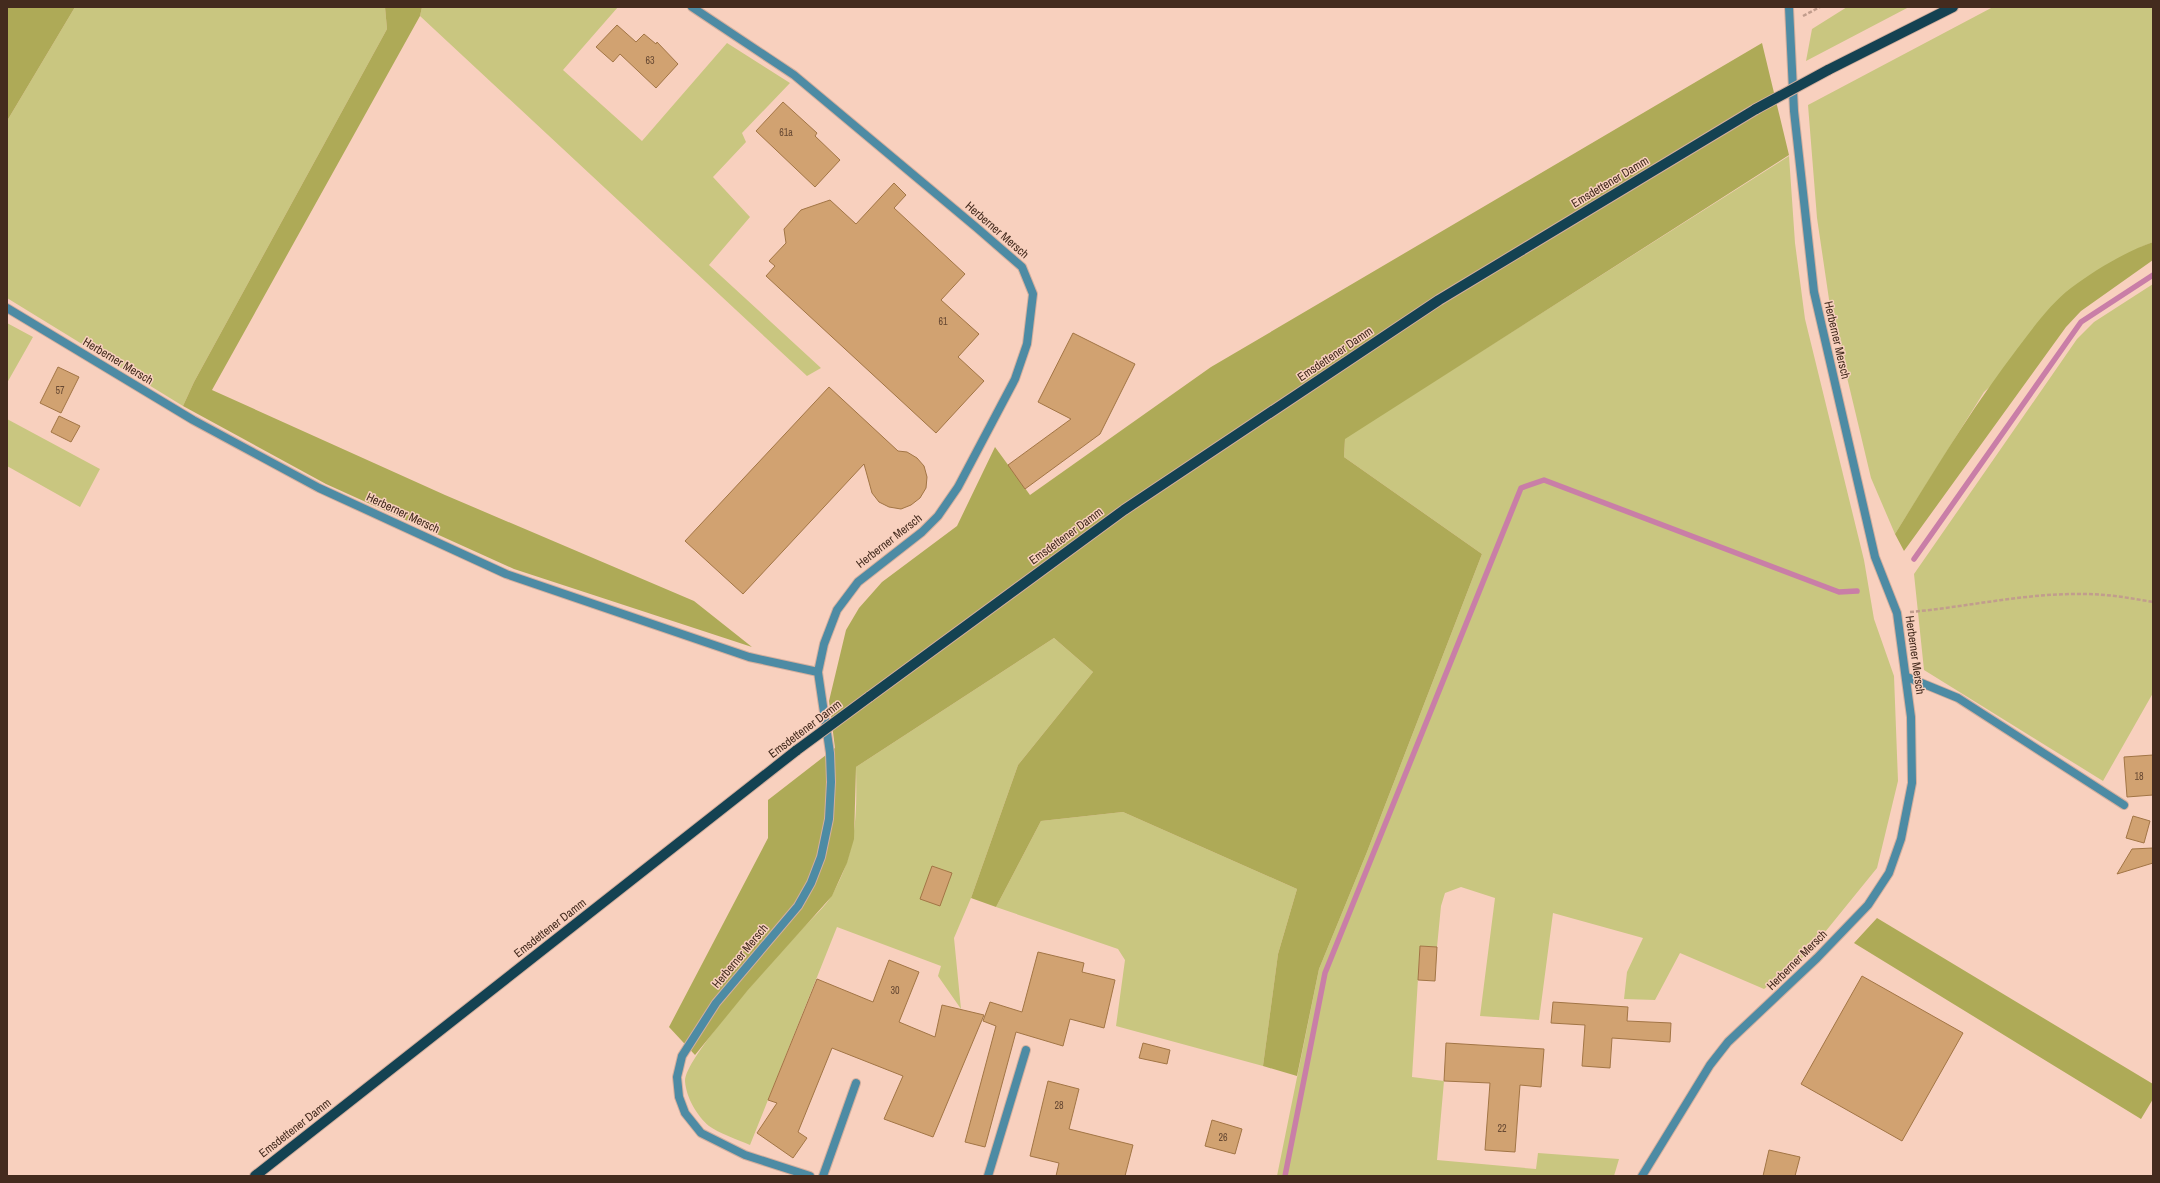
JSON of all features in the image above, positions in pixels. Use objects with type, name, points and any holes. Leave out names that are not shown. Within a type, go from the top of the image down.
[{"type":"main road","name":"Emsdettener Damm","points":[[255,1176],[797,750],[1124,510],[1439,300],[1756,109],[1828,70],[1953,7]]},
{"type":"street","name":"Herberner Mersch","points":[[692,7],[794,75],[977,228],[1022,267],[1033,294],[1027,344],[1015,379],[958,487],[938,516],[922,532],[858,582],[837,610],[824,644],[818,672],[830,753],[831,782],[829,819],[821,856],[811,883],[798,906],[716,1003],[682,1056],[677,1077],[679,1097],[685,1113],[701,1134],[745,1155],[810,1176]]},
{"type":"street","name":"Herberner Mersch","points":[[1642,1176],[1710,1065],[1728,1042],[1817,958],[1868,905],[1889,873],[1901,839],[1912,783],[1911,716],[1907,677],[1897,613],[1875,557],[1814,292],[1794,111],[1789,7]]},
{"type":"street","name":"Herberner Mersch","points":[[7,308],[193,420],[319,488],[506,574],[749,658],[818,672]]},
{"type":"street","points":[[1907,677],[1958,698],[2124,805]]},
{"type":"street","points":[[988,1176],[1026,1050]]},
{"type":"street","points":[[823,1176],[856,1083]]},
{"type":"path","points":[[1790,22],[1820,7]]},
{"type":"path","points":[[1897,613],[1935,610],[2010,599],[2083,594],[2119,596],[2153,602]]},
{"type":"shaded area","points":[[7,7],[75,7],[7,121]]},
{"type":"shaded area","points":[[75,7],[385,7],[387,29],[194,382],[183,406],[7,298],[7,121]]},
{"type":"shaded area","points":[[385,7],[422,7],[420,16],[212,390],[445,495],[694,601],[752,647],[514,569],[326,484],[183,406],[194,382],[387,29]]},
{"type":"shaded area","points":[[422,7],[618,7],[563,70],[642,141],[727,43],[790,83],[742,133],[746,142],[713,177],[750,217],[709,265],[821,368],[807,376],[420,16]]},
{"type":"shaded area","points":[[1847,7],[1909,7],[1806,61],[1812,29]]},
{"type":"shaded area","points":[[1993,7],[2153,7],[2153,242],[2141,247],[1984,392],[1895,534],[1871,478],[1830,306],[1817,218],[1808,105]]},
{"type":"shaded area","points":[[1762,43],[1789,155],[1345,439],[1344,457],[1482,554],[1367,852],[1319,969],[1297,1076],[1263,1066],[1278,954],[1297,889],[1123,812],[1041,821],[996,907],[971,898],[1018,765],[1093,672],[1054,638],[856,767],[854,839],[847,863],[832,896],[748,990],[695,1055],[669,1027],[768,838],[768,800],[835,748],[829,701],[846,630],[859,608],[882,582],[957,526],[995,447],[1030,495],[1211,367]]},
{"type":"shaded area","points":[[1789,156],[1795,243],[1805,319],[1864,560],[1874,619],[1894,676],[1898,781],[1877,868],[1808,953],[1764,989],[1680,953],[1655,1000],[1624,999],[1627,972],[1643,938],[1553,913],[1539,1020],[1480,1016],[1495,898],[1461,887],[1445,893],[1441,906],[1437,947],[1420,946],[1412,1077],[1444,1081],[1437,1160],[1536,1169],[1538,1153],[1619,1159],[1614,1176],[1277,1176],[1319,969],[1367,852],[1482,554],[1344,457],[1345,438]]},
{"type":"shaded area","points":[[2153,242],[2153,260],[2081,311],[2066,327],[1904,551],[1895,534],[1939,463],[2000,371],[2036,325],[2063,294],[2080,281],[2121,256]]},
{"type":"shaded area","points":[[2153,284],[2153,693],[2103,781],[1924,670],[1914,574],[2077,339],[2094,322]]},
{"type":"shaded area","points":[[7,323],[33,337],[7,383]]},
{"type":"shaded area","points":[[7,419],[100,469],[80,507],[7,466]]},
{"type":"shaded area","points":[[1054,638],[1093,672],[1018,765],[971,898],[954,938],[961,1009],[938,976],[941,966],[837,927],[750,1145],[713,1129],[696,1112],[687,1093],[685,1081],[689,1068],[700,1050],[736,1004],[832,895],[846,863],[854,833],[856,767]]},
{"type":"shaded area","points":[[1123,812],[1297,889],[1278,954],[1263,1066],[1116,1026],[1125,960],[1118,949],[996,907],[1041,821]]},
{"type":"shaded area","points":[[1877,918],[2153,1084],[2153,1099],[2141,1119],[1854,943]]},
{"type":"building","points":[[617,25],[636,42],[644,34],[656,44],[657,42],[678,64],[656,88],[620,54],[613,62],[596,47]]},
{"type":"building","points":[[783,102],[817,133],[815,136],[840,160],[815,187],[756,131]]},
{"type":"building","points":[[894,183],[906,195],[894,208],[965,274],[941,300],[979,334],[958,357],[984,381],[936,433],[766,276],[775,266],[769,261],[786,243],[784,229],[801,210],[830,200],[856,224]]},
{"type":"building","points":[[1073,333],[1135,364],[1100,434],[1025,489],[1008,465],[1071,419],[1038,402]]},
{"type":"building","points":[[58,367],[79,377],[61,413],[40,403]]},
{"type":"building","points":[[829,387],[898,451],[907,452],[917,458],[924,466],[927,477],[926,488],[920,498],[911,505],[901,509],[889,507],[879,502],[872,493],[864,464],[743,594],[685,541]]},
{"type":"building","points":[[59,416],[80,426],[71,442],[51,432]]},
{"type":"building","points":[[2153,755],[2153,795],[2127,797],[2124,757]]},
{"type":"building","points":[[2133,816],[2150,821],[2144,843],[2126,838]]},
{"type":"building","points":[[2153,848],[2153,863],[2117,874],[2132,849]]},
{"type":"building","points":[[932,866],[952,873],[940,906],[920,899]]},
{"type":"building","points":[[1420,946],[1437,947],[1435,981],[1418,980]]},
{"type":"building","points":[[1038,952],[1084,963],[1082,972],[1115,980],[1104,1028],[1070,1019],[1063,1046],[1016,1032],[985,1147],[965,1142],[996,1026],[983,1021],[990,1002],[1022,1012]]},
{"type":"building","points":[[889,960],[919,972],[899,1022],[935,1037],[942,1005],[984,1015],[933,1137],[884,1119],[903,1076],[832,1048],[798,1132],[807,1138],[793,1158],[757,1133],[777,1103],[768,1100],[817,979],[873,1002]]},
{"type":"building","points":[[1862,976],[1963,1033],[1902,1141],[1801,1084]]},
{"type":"building","points":[[1553,1002],[1628,1007],[1627,1021],[1671,1023],[1670,1042],[1612,1038],[1610,1068],[1582,1066],[1585,1025],[1551,1023]]},
{"type":"building","points":[[1143,1043],[1170,1050],[1167,1064],[1139,1058]]},
{"type":"building","points":[[1446,1043],[1544,1049],[1541,1087],[1520,1085],[1515,1152],[1485,1150],[1490,1083],[1444,1081]]},
{"type":"building","points":[[1048,1081],[1079,1089],[1069,1129],[1133,1145],[1125,1176],[1056,1176],[1059,1163],[1030,1156]]},
{"type":"building","points":[[1212,1120],[1242,1129],[1235,1154],[1205,1146]]},
{"type":"building","points":[[1769,1150],[1800,1157],[1795,1176],[1763,1176]]},
{"type":"waterway","points":[[1914,559],[2081,322],[2153,275]]},
{"type":"waterway","points":[[1285,1176],[1325,973],[1521,488],[1544,480],[1839,592],[1857,591]]}]
